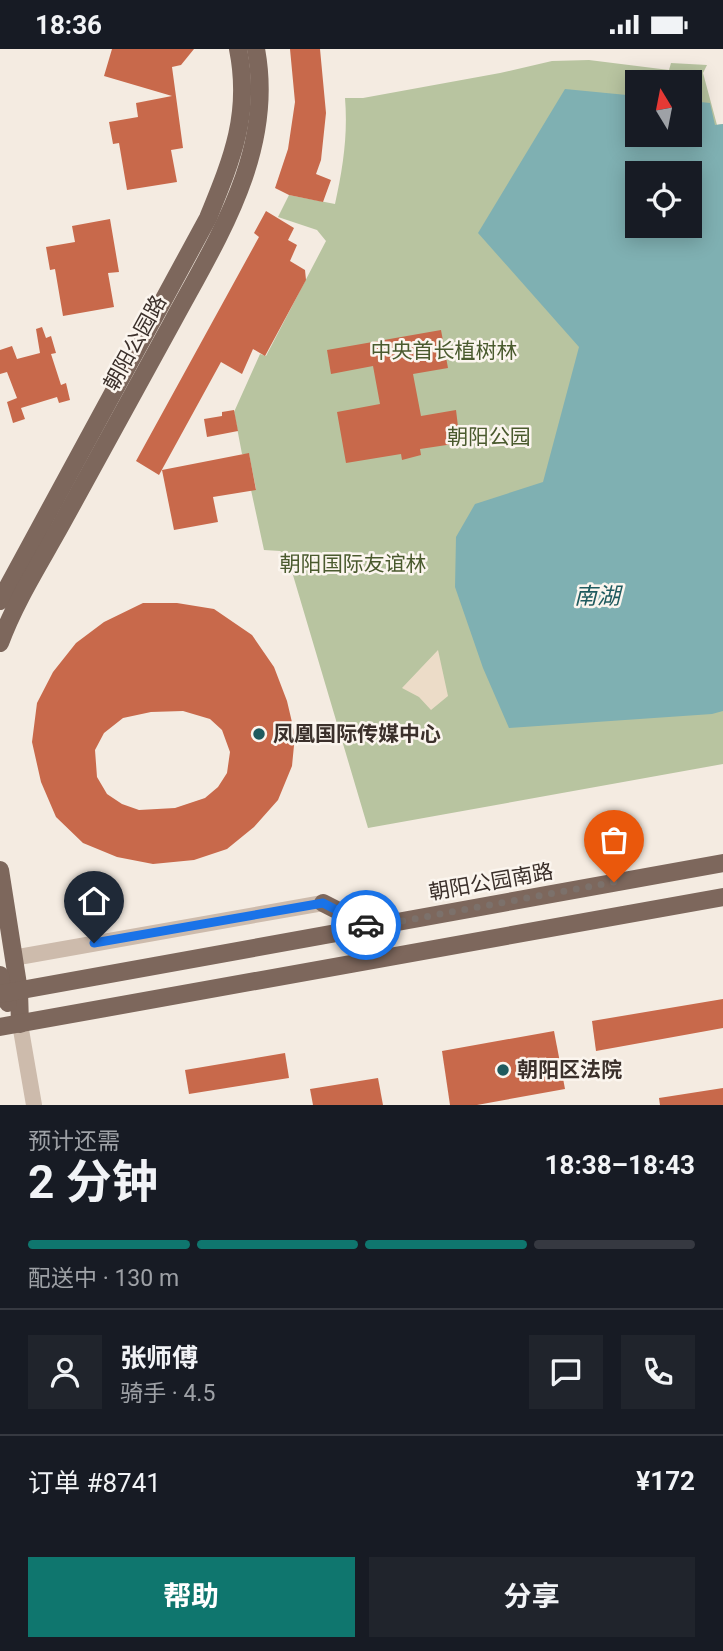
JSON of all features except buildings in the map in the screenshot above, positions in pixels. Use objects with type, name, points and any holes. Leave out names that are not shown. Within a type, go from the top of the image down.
[{"type":"main road","name":"朝阳公园路","points":[[0,601],[208,218],[234,155],[243,109],[242,67],[238,49]]},
{"type":"main road","name":"朝阳公园路","points":[[0,643],[40,563],[228,221],[252,157],[260,108],[256,49]]},
{"type":"main road","name":"朝阳公园南路","points":[[7,993],[723,863]]},
{"type":"main road","points":[[0,870],[13,958],[7,993]]},
{"type":"main road","points":[[0,1027],[723,897]]},
{"type":"main road","points":[[323,903],[370,927]]},
{"type":"main road","points":[[0,975],[20,1024]]},
{"type":"street","points":[[13,958],[323,903]]},
{"type":"street","points":[[20,1024],[34,1105]]},
{"type":"green space","name":"朝阳公园","points":[[589,60],[669,70],[671,63],[707,65],[703,73],[717,125],[723,124],[723,764],[368,828],[287,555],[280,551],[264,550],[251,490],[256,489],[249,454],[242,454],[234,412],[260,354],[266,356],[326,241],[317,230],[278,217],[289,195],[335,204],[344,151],[345,98],[363,98],[552,61]]},
{"type":"shaded area","points":[[438,650],[448,696],[431,710],[419,697],[402,688]]},
{"type":"water","name":"南湖","points":[[565,89],[625,95],[625,147],[702,147],[702,102],[710,103],[715,125],[723,124],[723,711],[712,714],[509,728],[483,668],[455,587],[456,537],[475,504],[543,482],[579,347],[478,233]]},
{"type":"way so far","points":[[366,925],[370,927],[614,882]]},
{"type":"place","name":"凤凰国际传媒中心","points":[[259,734]]},
{"type":"place","name":"朝阳区法院","points":[[503,1070]]},
{"type":"route","points":[[94,943],[323,903],[366,925]]},
{"type":"park label","name":"中央首长植树林","points":[[444,351]]},
{"type":"park label","name":"朝阳国际友谊林","points":[[353,564]]}]
